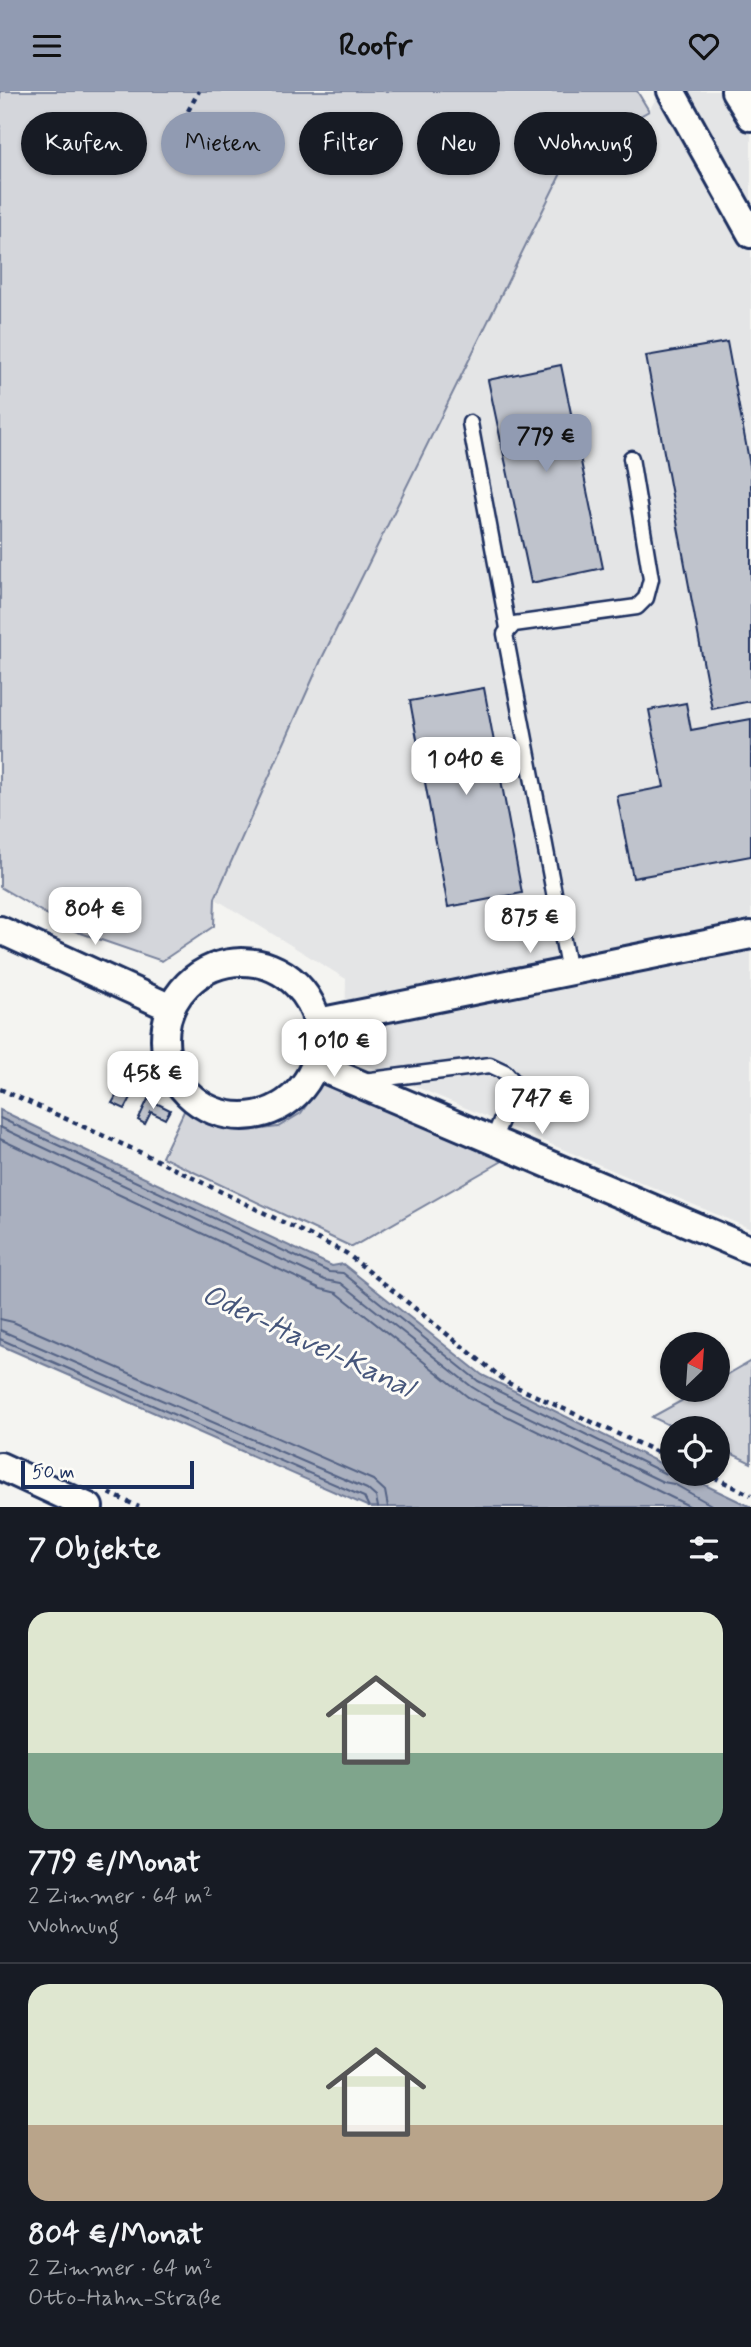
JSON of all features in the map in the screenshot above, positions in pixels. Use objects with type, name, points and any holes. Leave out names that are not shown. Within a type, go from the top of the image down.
[{"type":"street","points":[[671,91],[751,234]]},
{"type":"street","points":[[735,91],[751,117]]},
{"type":"street","points":[[0,930],[171,1007]]},
{"type":"street","points":[[318,1021],[751,935]]},
{"type":"street","points":[[249,961],[273,967],[293,980],[309,999],[318,1021],[319,1044],[315,1065],[303,1087],[284,1104],[262,1114],[237,1116],[213,1110],[192,1098],[176,1079],[166,1056],[164,1031],[171,1007],[184,987],[202,972],[225,963],[249,961]]},
{"type":"street","points":[[315,1065],[751,1250]]},
{"type":"street","points":[[0,1467],[89,1507]]},
{"type":"lane","points":[[470,423],[508,628]]},
{"type":"lane","points":[[569,972],[505,634],[514,624],[636,607],[646,598],[651,579],[631,458]]},
{"type":"lane","points":[[353,1082],[491,1065],[505,1072],[512,1080],[510,1099],[493,1140]]},
{"type":"path","points":[[188,111],[198,91]]},
{"type":"path","points":[[0,1089],[146,1155],[346,1252],[508,1384],[660,1454]]},
{"type":"path","points":[[730,1485],[751,1495]]},
{"type":"shaded area","points":[[0,91],[637,91],[647,112],[514,112],[514,175],[560,175],[322,658],[215,898],[214,926],[162,961],[75,931],[0,887]]},
{"type":"shaded area","points":[[660,91],[751,91],[751,1229],[334,1052],[345,1026],[346,979],[214,898],[322,658],[560,175],[657,175],[657,112],[649,111]]},
{"type":"shaded area","points":[[323,1081],[506,1159],[352,1247],[162,1157],[187,1105],[203,1121],[245,1131],[278,1127],[301,1113]]},
{"type":"shaded area","points":[[751,1361],[751,1463],[730,1453],[730,1416],[660,1416],[660,1421],[652,1417],[679,1402],[730,1402],[730,1373]]},
{"type":"water","name":"Oder-Havel-Kanal","points":[[0,1110],[332,1266],[343,1264],[482,1375],[660,1463],[660,1486],[707,1486],[751,1507],[369,1507],[0,1345]]},
{"type":"building","points":[[727,342],[751,471],[751,701],[712,709],[646,356]]},
{"type":"building","points":[[561,365],[603,568],[531,583],[488,380]]},
{"type":"building","points":[[484,688],[522,893],[448,907],[410,701]]},
{"type":"building","points":[[686,703],[691,730],[751,719],[751,856],[633,878],[617,796],[664,787],[649,710]]},
{"type":"building","points":[[122,1086],[134,1092],[125,1109],[112,1103]]},
{"type":"building","points":[[148,1099],[170,1110],[165,1119],[151,1112],[145,1124],[138,1120]]}]
